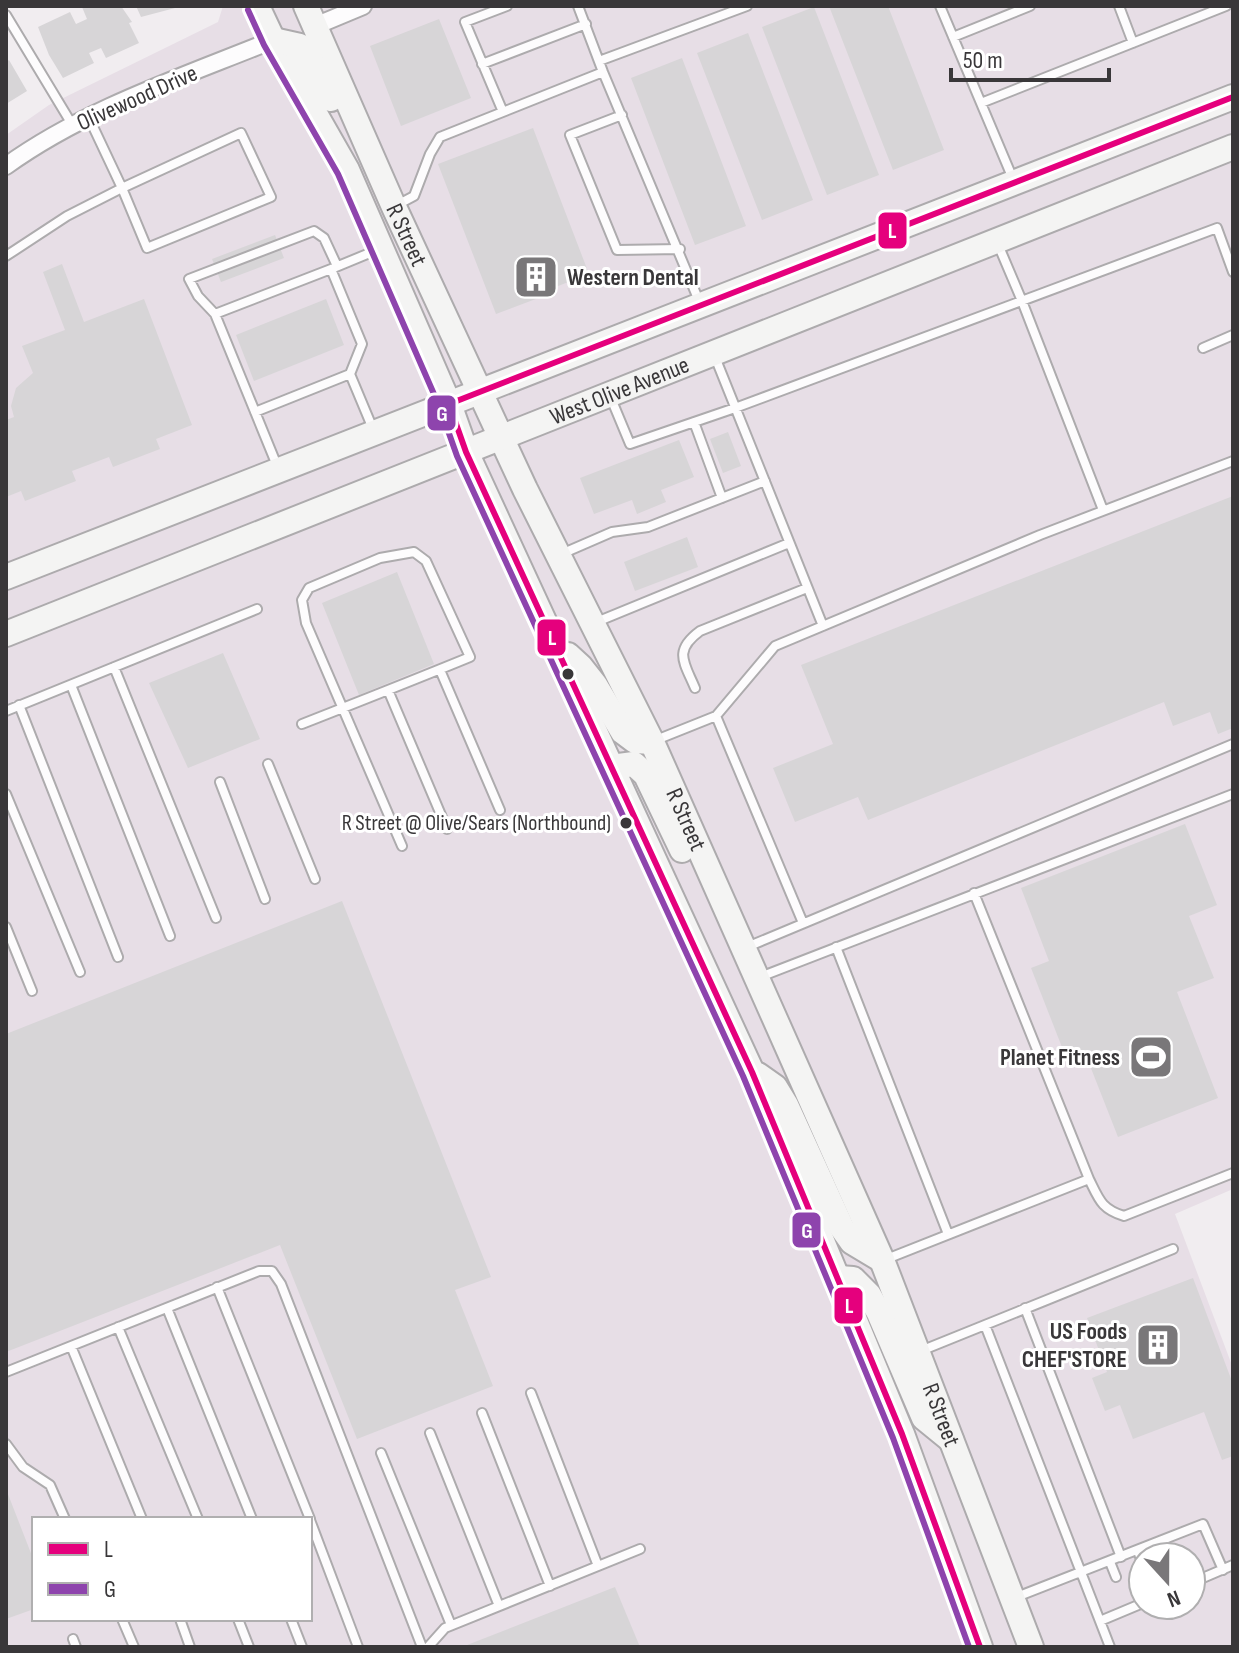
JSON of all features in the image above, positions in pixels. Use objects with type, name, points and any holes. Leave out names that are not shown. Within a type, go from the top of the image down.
[{"type":"street","name":"R Street","points":[[257,6],[347,170],[449,404],[466,452],[752,1072],[902,1434],[980,1647]]},
{"type":"street","points":[[292,6],[310,16],[363,6]]},
{"type":"street","name":"R Street","points":[[310,16],[394,207],[501,437],[652,742],[882,1260],[908,1356],[953,1442],[1031,1647]]},
{"type":"street","name":"Olivewood Drive","points":[[6,166],[34,146],[129,98],[273,40]]},
{"type":"street","points":[[273,40],[300,46],[347,127],[367,143]]},
{"type":"street","name":"West Olive Avenue","points":[[6,577],[1233,97]]},
{"type":"street","name":"West Olive Avenue","points":[[6,634],[1233,147]]},
{"type":"street","points":[[559,651],[580,666],[623,732],[635,741],[652,742]]},
{"type":"street","points":[[611,767],[634,764],[646,775],[707,904],[731,923]]},
{"type":"street","points":[[752,1072],[775,1087],[786,1105],[842,1228],[852,1242],[882,1260]]},
{"type":"street","points":[[839,1278],[853,1279],[869,1295],[908,1356]]},
{"type":"lane","points":[[503,112],[465,22],[507,6]]},
{"type":"lane","points":[[578,6],[701,305]]},
{"type":"lane","points":[[599,61],[747,6]]},
{"type":"lane","points":[[940,6],[1014,183]]},
{"type":"lane","points":[[953,37],[1030,6]]},
{"type":"lane","points":[[1119,6],[1133,43]]},
{"type":"lane","points":[[981,103],[1226,6]]},
{"type":"lane","points":[[6,15],[73,126]]},
{"type":"lane","points":[[482,64],[586,24]]},
{"type":"lane","points":[[394,207],[414,196],[440,137],[603,72]]},
{"type":"lane","points":[[622,115],[570,135],[617,250],[680,249]]},
{"type":"lane","points":[[6,256],[67,216],[122,188],[241,133],[271,197],[147,248],[122,188],[89,118]]},
{"type":"lane","points":[[609,393],[630,444],[735,408],[1217,228],[1233,272]]},
{"type":"lane","points":[[279,471],[215,314],[198,296],[189,279],[314,231],[324,238],[362,344],[350,374],[374,433]]},
{"type":"lane","points":[[997,241],[1103,510]]},
{"type":"lane","points":[[215,314],[381,248]]},
{"type":"lane","points":[[1203,348],[1233,335]]},
{"type":"lane","points":[[713,352],[823,626]]},
{"type":"lane","points":[[255,412],[350,374]]},
{"type":"lane","points":[[694,422],[722,498]]},
{"type":"lane","points":[[652,742],[716,716],[775,646],[1103,510],[1233,461]]},
{"type":"lane","points":[[559,555],[612,532],[648,527],[765,481]]},
{"type":"lane","points":[[593,623],[789,543]]},
{"type":"lane","points":[[302,724],[342,709],[440,670],[470,657],[426,561],[414,552],[380,558],[309,588],[302,600],[306,623],[342,709],[402,846]]},
{"type":"lane","points":[[695,688],[682,656],[686,641],[700,631],[807,588]]},
{"type":"lane","points":[[6,711],[257,609]]},
{"type":"lane","points":[[114,667],[216,918]]},
{"type":"lane","points":[[440,670],[500,810]]},
{"type":"lane","points":[[71,685],[170,936]]},
{"type":"lane","points":[[388,690],[447,829]]},
{"type":"lane","points":[[19,705],[118,957]]},
{"type":"lane","points":[[716,716],[803,923]]},
{"type":"lane","points":[[742,949],[1233,744]]},
{"type":"lane","points":[[268,764],[315,879]]},
{"type":"lane","points":[[220,782],[265,899]]},
{"type":"lane","points":[[6,794],[80,972]]},
{"type":"lane","points":[[756,979],[1233,794]]},
{"type":"lane","points":[[974,893],[1089,1179],[1108,1211],[1124,1216],[1233,1173]]},
{"type":"lane","points":[[6,927],[32,991]]},
{"type":"lane","points":[[836,947],[948,1234]]},
{"type":"lane","points":[[882,1260],[1089,1179]]},
{"type":"lane","points":[[908,1356],[1173,1249]]},
{"type":"lane","points":[[6,1372],[267,1269],[277,1276],[422,1647]]},
{"type":"lane","points":[[217,1287],[309,1517]]},
{"type":"lane","points":[[167,1308],[251,1517]]},
{"type":"lane","points":[[1025,1308],[1121,1557]]},
{"type":"lane","points":[[985,1325],[1110,1647]]},
{"type":"lane","points":[[118,1327],[197,1517]]},
{"type":"lane","points":[[71,1346],[141,1517]]},
{"type":"lane","points":[[531,1393],[598,1566]]},
{"type":"lane","points":[[482,1413],[550,1586]]},
{"type":"lane","points":[[430,1433],[499,1606]]},
{"type":"lane","points":[[6,1444],[23,1467],[50,1485],[64,1517]]},
{"type":"lane","points":[[381,1453],[451,1625]]},
{"type":"lane","points":[[312,1524],[358,1647]]},
{"type":"lane","points":[[1163,1540],[1203,1524],[1223,1570]]},
{"type":"lane","points":[[428,1647],[451,1625],[640,1549]]},
{"type":"lane","points":[[1014,1598],[1127,1555]]},
{"type":"lane","points":[[1110,1562],[1116,1577]]},
{"type":"lane","points":[[1207,1576],[1233,1565]]},
{"type":"lane","points":[[1125,1599],[1127,1604]]},
{"type":"lane","points":[[1100,1621],[1127,1610]]},
{"type":"lane","points":[[123,1621],[134,1647]]},
{"type":"lane","points":[[181,1621],[190,1647]]},
{"type":"lane","points":[[239,1621],[249,1647]]},
{"type":"lane","points":[[292,1621],[302,1647]]},
{"type":"shaded area","points":[[223,6],[1233,6],[1233,1189],[1175,1214],[1233,1368],[1233,1647],[6,1647],[6,135],[49,105],[218,22]]},
{"type":"building","points":[[121,6],[132,22],[129,23],[139,43],[106,58],[101,48],[89,53],[94,63],[63,78],[49,55],[38,27],[70,12],[76,24],[87,19],[82,7]]},
{"type":"building","points":[[136,6],[173,6],[175,8],[141,17]]},
{"type":"building","points":[[829,6],[888,6],[944,150],[893,170]]},
{"type":"building","points":[[814,7],[879,175],[827,195],[762,27]]},
{"type":"building","points":[[439,19],[471,98],[401,126],[370,46]]},
{"type":"building","points":[[748,33],[813,200],[762,220],[697,53]]},
{"type":"building","points":[[682,58],[746,226],[695,245],[631,78]]},
{"type":"building","points":[[9,60],[27,91],[6,104],[6,62]]},
{"type":"building","points":[[533,128],[589,274],[496,314],[438,164]]},
{"type":"building","points":[[275,235],[284,258],[221,282],[212,259]]},
{"type":"building","points":[[62,264],[84,322],[144,299],[192,425],[156,439],[160,449],[113,467],[109,457],[72,471],[76,481],[25,501],[21,491],[6,497],[6,420],[14,417],[11,406],[16,388],[33,373],[22,346],[65,330],[43,272]]},
{"type":"building","points":[[326,299],[344,345],[254,381],[236,335]]},
{"type":"building","points":[[728,432],[741,466],[723,473],[710,439]]},
{"type":"building","points":[[679,440],[694,477],[661,490],[666,502],[637,514],[632,500],[594,514],[580,478]]},
{"type":"building","points":[[1233,496],[1233,728],[1218,734],[1210,712],[1173,726],[1164,702],[868,820],[858,797],[795,822],[773,768],[833,744],[801,665]]},
{"type":"building","points":[[687,537],[698,567],[635,591],[624,562]]},
{"type":"building","points":[[397,572],[434,664],[359,695],[322,603]]},
{"type":"building","points":[[223,653],[260,739],[188,768],[149,683]]},
{"type":"building","points":[[1185,824],[1217,905],[1189,916],[1214,978],[1177,992],[1218,1098],[1118,1137],[1085,1053],[1067,1060],[1031,968],[1049,961],[1021,888]]},
{"type":"building","points":[[342,901],[491,1277],[455,1290],[493,1386],[357,1439],[280,1245],[6,1352],[6,1034]]},
{"type":"building","name":"US Foods CHEF'STORE","points":[[1193,1278],[1233,1384],[1233,1456],[1222,1460],[1204,1412],[1133,1439],[1120,1405],[1105,1411],[1092,1378],[1107,1372],[1087,1318]]},
{"type":"building","points":[[6,1489],[32,1556],[32,1610],[6,1619]]},
{"type":"building","points":[[615,1587],[640,1647],[462,1647]]},
{"type":"transit line","name":"G","points":[[248,10],[264,45],[338,174],[440,408],[457,456],[743,1076],[893,1438],[969,1647]]},
{"type":"transit line","name":"L","points":[[980,1647],[902,1434],[752,1072],[466,452],[449,404],[1233,97]]},
{"type":"place","name":"Western Dental","points":[[536,277]]},
{"type":"place","name":"R Street @ Olive/Sears (Northbound)","points":[[626,823]]},
{"type":"place","name":"Planet Fitness","points":[[1151,1057]]},
{"type":"place","name":"US Foods CHEF'STORE","points":[[1158,1345]]}]
